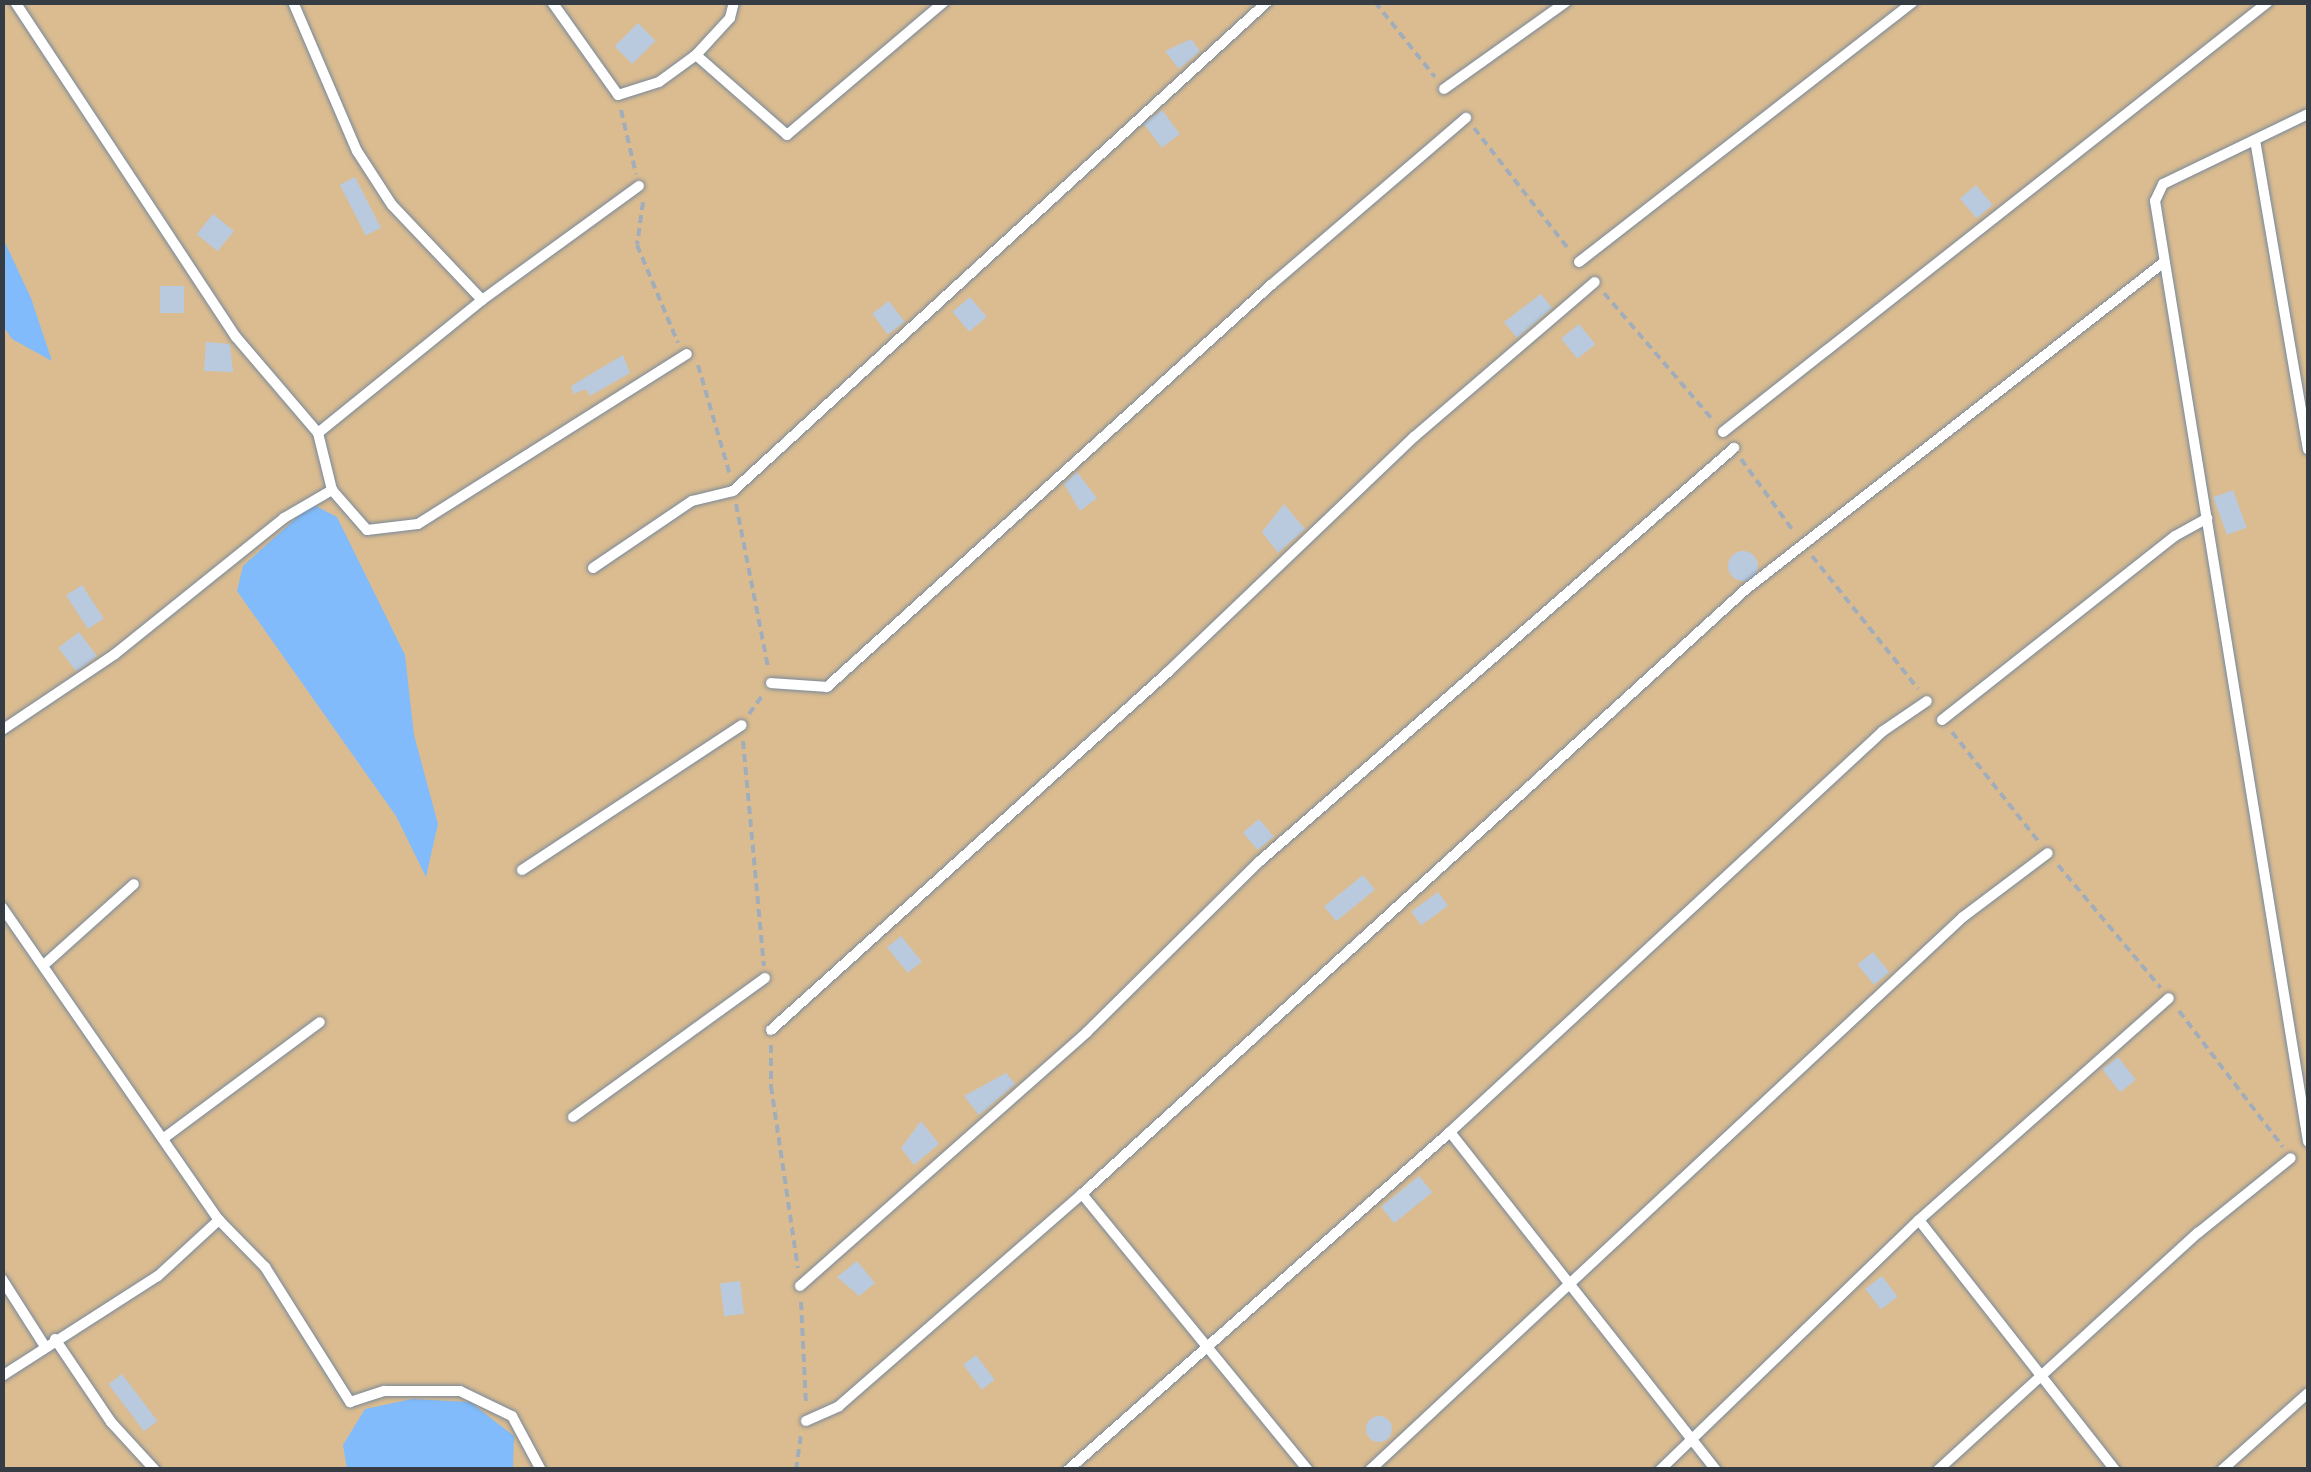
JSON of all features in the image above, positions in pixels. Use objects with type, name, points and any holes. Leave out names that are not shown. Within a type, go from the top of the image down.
[{"type":"lane","points":[[15,2],[236,337],[318,432],[332,490],[367,530],[418,524],[687,354]]},
{"type":"lane","points":[[293,2],[357,151],[392,205],[482,300]]},
{"type":"lane","points":[[552,2],[618,96],[659,82],[696,55],[730,18],[734,2]]},
{"type":"lane","points":[[696,55],[787,135],[944,2]]},
{"type":"lane","points":[[593,568],[692,501],[734,491],[1267,2]]},
{"type":"lane","points":[[1444,89],[1566,2]]},
{"type":"lane","points":[[1579,262],[1912,2]]},
{"type":"lane","points":[[1723,432],[2268,2]]},
{"type":"lane","points":[[2308,114],[2163,184],[2155,201],[2308,1142]]},
{"type":"lane","points":[[772,684],[827,688],[1271,284],[1466,118]]},
{"type":"lane","points":[[2255,140],[2308,450]]},
{"type":"lane","points":[[318,432],[482,300],[639,186]]},
{"type":"lane","points":[[806,1421],[839,1406],[1082,1194],[1265,1021],[1801,542],[2163,263]]},
{"type":"lane","points":[[771,1030],[1168,672],[1414,437],[1595,282]]},
{"type":"lane","points":[[800,1286],[1073,1045],[1260,861],[1734,448]]},
{"type":"lane","points":[[2,730],[115,654],[284,518],[332,490]]},
{"type":"lane","points":[[1942,720],[2207,518]]},
{"type":"lane","points":[[1068,1470],[1213,1346],[1450,1132],[1882,730],[1927,700]]},
{"type":"lane","points":[[522,870],[742,725]]},
{"type":"lane","points":[[1370,1470],[1963,917],[2048,853]]},
{"type":"lane","points":[[46,963],[134,884]]},
{"type":"lane","points":[[2,907],[46,963],[219,1220],[266,1267],[350,1402],[384,1391],[460,1391],[512,1416],[541,1470]]},
{"type":"lane","points":[[574,1117],[765,978]]},
{"type":"lane","points":[[1660,1470],[1919,1220],[2169,998]]},
{"type":"lane","points":[[164,1138],[320,1022]]},
{"type":"lane","points":[[1450,1132],[1716,1470]]},
{"type":"lane","points":[[1938,1470],[2042,1374],[2292,1158]]},
{"type":"lane","points":[[1082,1194],[1213,1346],[1308,1470]]},
{"type":"lane","points":[[2,1376],[49,1342],[158,1276],[219,1220]]},
{"type":"lane","points":[[1919,1220],[2115,1470]]},
{"type":"lane","points":[[2,1279],[111,1422],[155,1470]]},
{"type":"lane","points":[[2222,1470],[2308,1393]]},
{"type":"path","points":[[1375,2],[1444,89]]},
{"type":"path","points":[[618,96],[644,207],[637,244],[670,336],[702,371],[734,491],[772,684],[742,725],[765,978]]},
{"type":"path","points":[[1466,118],[1579,262]]},
{"type":"path","points":[[1595,282],[1723,432]]},
{"type":"path","points":[[1734,448],[1801,542],[1927,700]]},
{"type":"path","points":[[1942,720],[2169,998],[2292,1158]]},
{"type":"path","points":[[771,1030],[771,1086],[800,1286],[806,1421],[796,1470]]},
{"type":"shaded area","points":[[3,3],[2308,3],[2308,1470],[3,1470]]},
{"type":"water","points":[[2,236],[31,298],[52,361],[12,339],[3,326]]},
{"type":"water","points":[[312,504],[337,517],[405,655],[414,735],[438,824],[426,877],[396,816],[237,591],[243,566]]},
{"type":"water","points":[[412,1399],[470,1402],[514,1436],[513,1469],[347,1469],[343,1445],[365,1409]]},
{"type":"building","points":[[638,23],[656,41],[632,64],[615,46]]},
{"type":"building","points":[[1191,39],[1200,51],[1179,69],[1165,51]]},
{"type":"building","points":[[1162,110],[1180,134],[1162,148],[1144,124]]},
{"type":"building","points":[[355,177],[381,228],[366,236],[340,185]]},
{"type":"building","points":[[1976,185],[1993,205],[1977,218],[1960,198]]},
{"type":"building","points":[[213,214],[234,231],[218,251],[197,234]]},
{"type":"building","points":[[160,286],[184,286],[184,313],[160,313]]},
{"type":"building","points":[[1541,294],[1552,308],[1517,338],[1504,322]]},
{"type":"building","points":[[970,297],[987,317],[969,332],[952,312]]},
{"type":"building","points":[[889,301],[905,322],[888,334],[872,314]]},
{"type":"building","points":[[1579,324],[1595,344],[1577,359],[1561,338]]},
{"type":"building","points":[[206,342],[230,344],[233,372],[204,371]]},
{"type":"building","points":[[623,355],[630,373],[590,396],[586,389],[574,394],[571,386]]},
{"type":"building","points":[[1077,472],[1097,498],[1080,511],[1064,484]]},
{"type":"building","points":[[2233,490],[2247,528],[2227,535],[2213,497]]},
{"type":"building","points":[[1284,504],[1305,529],[1278,553],[1262,532]]},
{"type":"building","points":[[1743,551],[1757,560],[1758,566],[1749,580],[1743,581],[1729,572],[1728,566],[1737,552]]},
{"type":"building","points":[[82,585],[104,619],[88,629],[66,595]]},
{"type":"building","points":[[79,632],[97,656],[76,672],[58,648]]},
{"type":"building","points":[[1259,819],[1274,837],[1258,850],[1243,832]]},
{"type":"building","points":[[1363,875],[1375,890],[1336,921],[1324,906]]},
{"type":"building","points":[[1438,892],[1448,906],[1421,925],[1411,911]]},
{"type":"building","points":[[901,936],[922,962],[908,973],[887,947]]},
{"type":"building","points":[[1873,952],[1889,972],[1874,985],[1857,965]]},
{"type":"building","points":[[2118,1057],[2136,1080],[2120,1092],[2102,1069]]},
{"type":"building","points":[[1006,1073],[1015,1084],[979,1115],[964,1096]]},
{"type":"building","points":[[921,1121],[939,1144],[914,1165],[901,1148]]},
{"type":"building","points":[[1419,1176],[1432,1192],[1394,1223],[1381,1207]]},
{"type":"building","points":[[857,1261],[875,1283],[859,1296],[837,1277]]},
{"type":"building","points":[[1882,1276],[1898,1297],[1881,1309],[1865,1289]]},
{"type":"building","points":[[740,1281],[744,1314],[724,1316],[720,1283]]},
{"type":"building","points":[[976,1355],[995,1380],[982,1389],[963,1365]]},
{"type":"building","points":[[122,1374],[158,1421],[144,1431],[108,1384]]},
{"type":"building","points":[[1379,1416],[1388,1420],[1392,1429],[1388,1438],[1379,1442],[1370,1438],[1366,1429],[1370,1420]]}]
